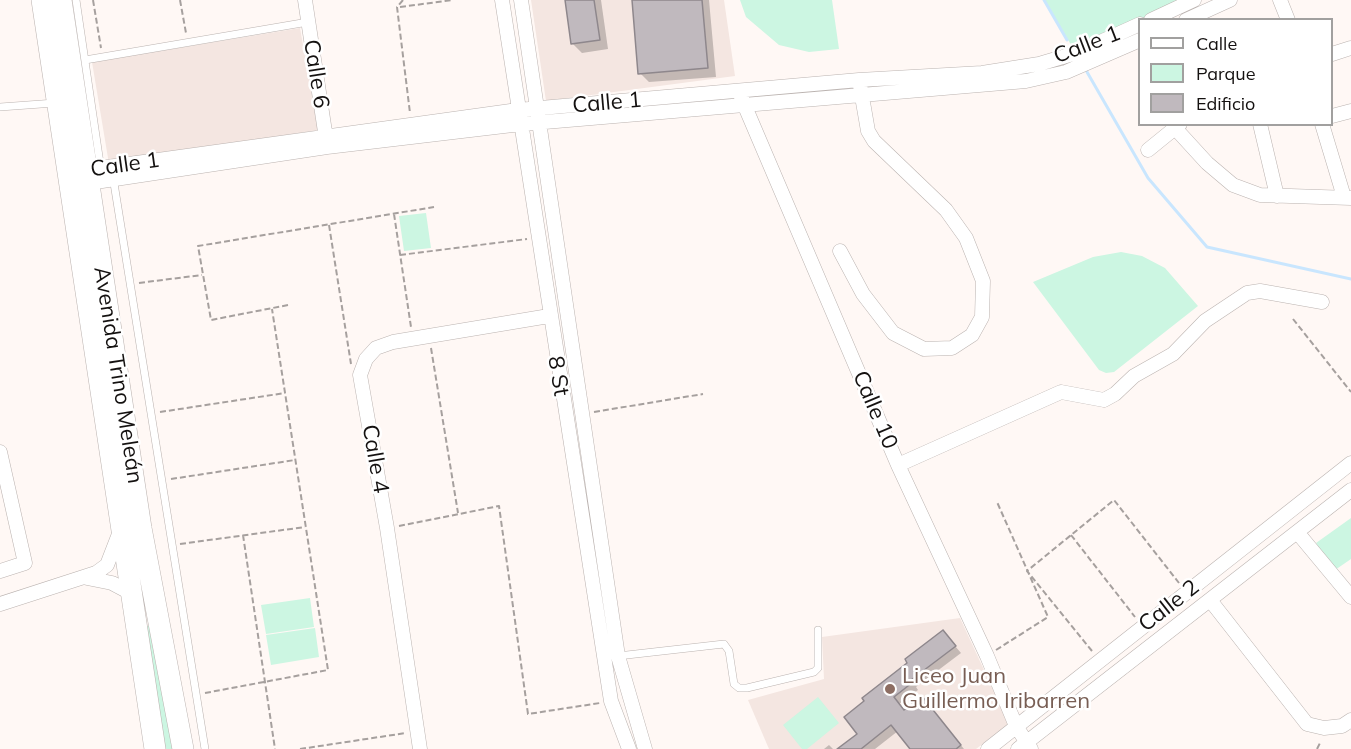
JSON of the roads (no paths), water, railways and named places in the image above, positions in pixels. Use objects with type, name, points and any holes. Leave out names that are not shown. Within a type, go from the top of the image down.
[{"type":"main road","name":"Avenida Trino Meleán","points":[[42,0],[58,102],[93,176],[129,592],[155,749]]},
{"type":"main road","name":"Avenida Trino Meleán","points":[[61,0],[93,176],[141,528],[183,749]]},
{"type":"street","name":"Calle 6","points":[[305,0],[326,142]]},
{"type":"street","name":"8 St","points":[[502,0],[610,701],[629,749]]},
{"type":"street","name":"8 St","points":[[521,0],[618,656],[645,749]]},
{"type":"street","points":[[1155,18],[1194,0]]},
{"type":"street","points":[[1190,18],[1230,0]]},
{"type":"street","points":[[1280,0],[1286,18]]},
{"type":"street","name":"Calle 1","points":[[326,142],[411,126],[520,117],[540,123],[741,98],[859,80],[982,73],[1039,64],[1076,53],[1138,25]]},
{"type":"street","name":"Calle 1","points":[[93,176],[520,117],[538,109],[861,94],[1026,81],[1066,72],[1138,41]]},
{"type":"street","points":[[1333,54],[1351,48]]},
{"type":"street","points":[[840,251],[863,294],[893,333],[924,349],[952,348],[972,335],[982,317],[983,281],[966,238],[946,210],[874,141],[868,131],[859,80]]},
{"type":"street","name":"Calle 10","points":[[741,98],[898,465],[987,656],[1025,747]]},
{"type":"street","points":[[1333,116],[1351,111]]},
{"type":"street","points":[[1148,150],[1178,126],[1206,163],[1233,185],[1260,195],[1348,198],[1323,126]]},
{"type":"street","points":[[1260,126],[1277,196]]},
{"type":"street","points":[[898,465],[1054,394],[1061,392],[1104,400],[1115,394],[1134,376],[1173,354],[1205,321],[1247,293],[1260,291],[1322,302]]},
{"type":"street","name":"Calle 4","points":[[420,749],[387,528],[360,375],[366,359],[376,348],[413,339],[549,316]]},
{"type":"street","points":[[0,452],[4,490],[25,563],[0,570]]},
{"type":"street","name":"Calle 2","points":[[988,749],[1351,463]]},
{"type":"street","name":"Calle 2","points":[[1025,747],[1351,490]]},
{"type":"street","points":[[0,604],[87,578],[107,565],[122,527]]},
{"type":"street","points":[[1297,532],[1351,597]]},
{"type":"street","points":[[87,578],[112,583],[129,592]]},
{"type":"street","points":[[1210,600],[1307,724],[1324,728],[1342,726],[1351,720]]},
{"type":"lane","points":[[76,0],[85,60],[93,176],[130,284],[205,749]]},
{"type":"lane","points":[[85,60],[308,22]]},
{"type":"lane","points":[[0,107],[58,102]]},
{"type":"lane","points":[[618,656],[724,644],[729,651],[734,684],[739,688],[747,688],[818,668],[818,630]]},
{"type":"waterway","points":[[1044,0],[1067,40]]},
{"type":"waterway","points":[[1087,72],[1148,178],[1207,247],[1351,279]]},
{"type":"place","name":"Liceo Juan Guillermo Iribarren","points":[[890,689]]}]
